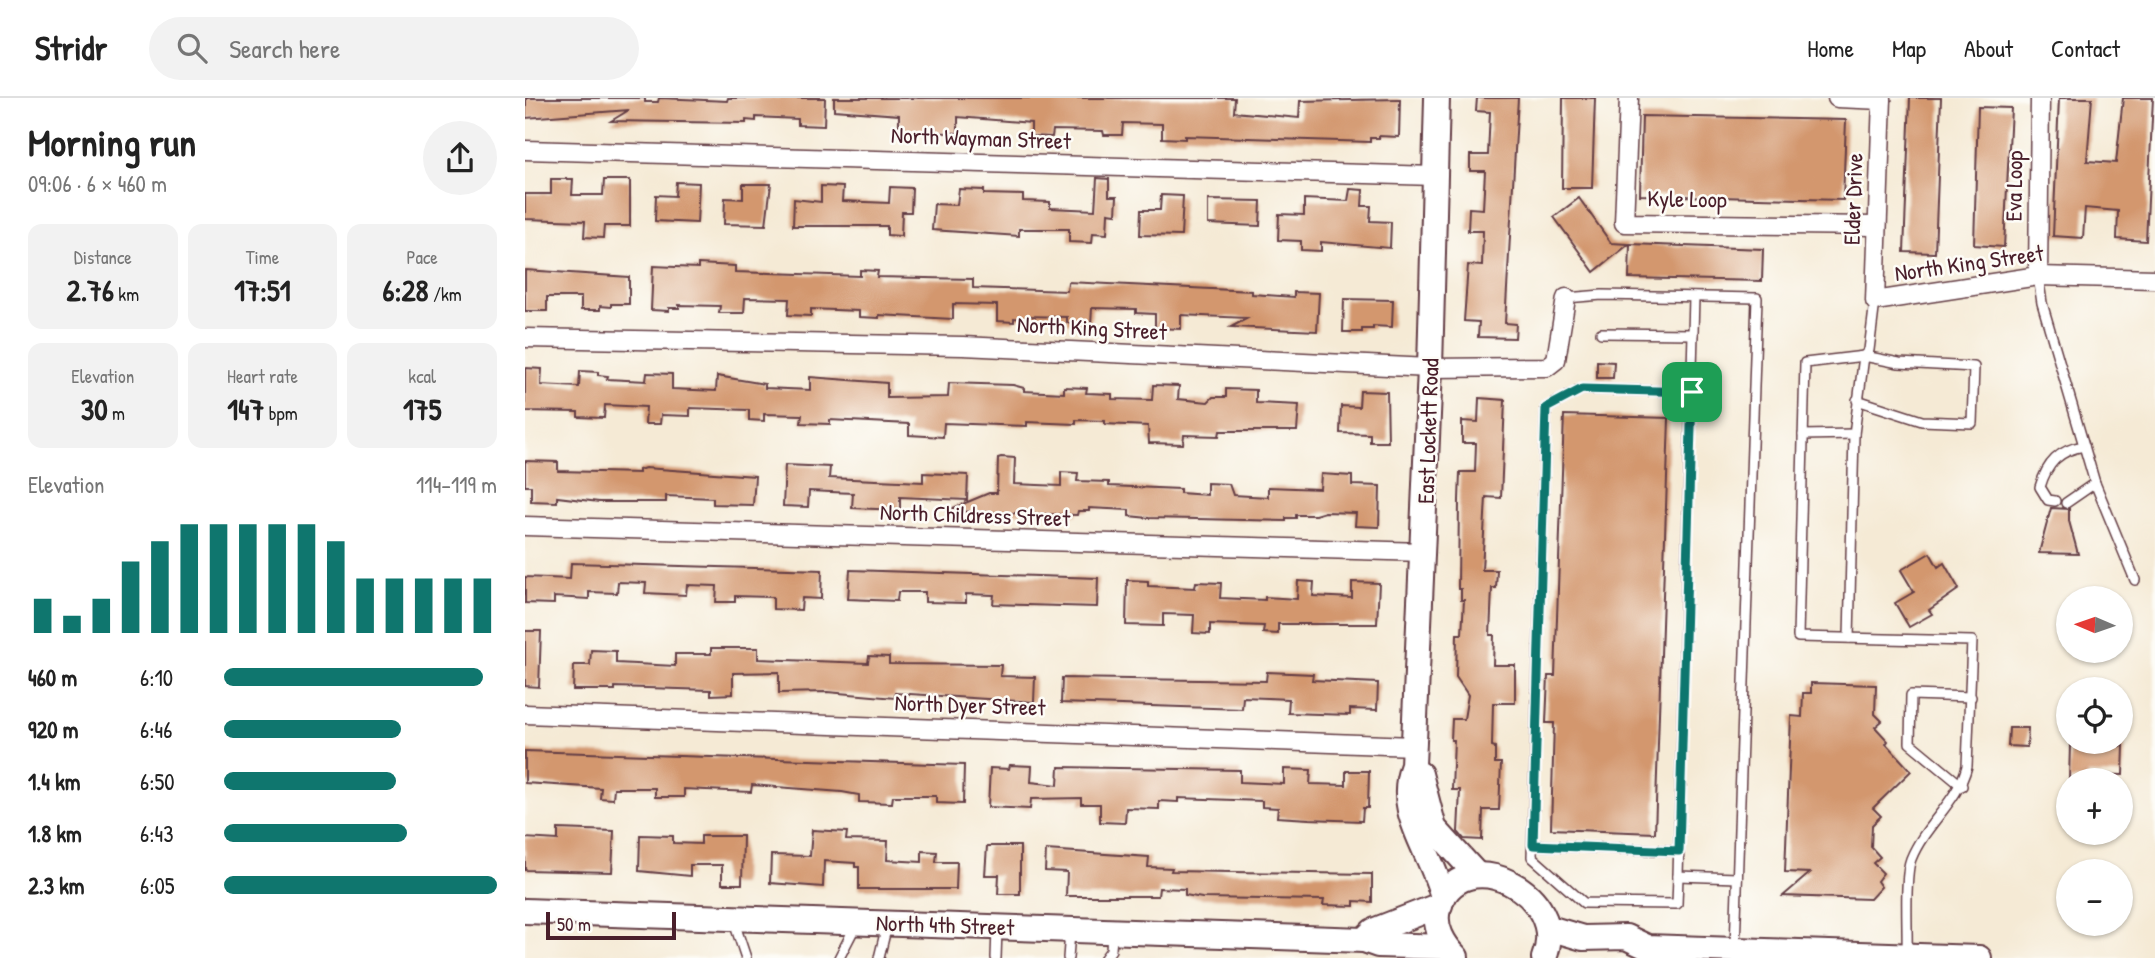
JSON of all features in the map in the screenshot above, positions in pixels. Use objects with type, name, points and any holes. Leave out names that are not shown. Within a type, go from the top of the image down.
[{"type":"street","name":"East Lockett Road","points":[[1437,98],[1423,552],[1413,755],[1407,780],[1410,817],[1441,901],[1437,925],[1452,952]]},
{"type":"street","name":"Kyle Loop","points":[[1629,98],[1624,223],[1875,226]]},
{"type":"street","points":[[1837,98],[1882,99]]},
{"type":"street","name":"Eva Loop","points":[[2038,276],[2040,98]]},
{"type":"street","name":"Elder Drive","points":[[1875,301],[1875,226],[1882,99]]},
{"type":"street","name":"North Wayman Street","points":[[525,150],[1435,176]]},
{"type":"street","name":"North King Street","points":[[1875,301],[2038,276],[2155,279]]},
{"type":"street","name":"North King Street","points":[[525,338],[963,346],[1430,368],[1547,367],[1556,360],[1566,298]]},
{"type":"street","name":"North Childress Street","points":[[525,526],[1423,552]]},
{"type":"street","name":"North Dyer Street","points":[[525,714],[1413,755]]},
{"type":"street","name":"East Lockett Road","points":[[1413,755],[1423,778],[1425,803],[1434,828],[1477,874]]},
{"type":"street","points":[[1364,940],[1373,931],[1441,901],[1456,882],[1477,874],[1498,877],[1521,889],[1541,908],[1549,928],[1544,958]]},
{"type":"street","name":"North 4th Street","points":[[525,911],[1070,929],[1111,949],[1364,940],[1378,945],[1452,952]]},
{"type":"street","points":[[1549,928],[1583,938],[1626,937],[1638,952],[1735,950],[1979,958]]},
{"type":"lane","points":[[2038,276],[2042,303],[2095,483],[2135,580]]},
{"type":"lane","name":"North King Street","points":[[1566,298],[1602,295],[1757,298],[1737,878]]},
{"type":"lane","points":[[1692,392],[1582,389],[1546,408],[1532,858],[1584,903],[1677,904],[1695,296]]},
{"type":"lane","points":[[1849,638],[1854,434],[1864,356],[1870,350],[1875,301]]},
{"type":"lane","points":[[1601,333],[1693,334]]},
{"type":"lane","points":[[1857,400],[1923,421],[1972,423],[1974,367],[1899,363],[1864,356],[1805,363],[1798,637],[1972,641],[1967,766],[1962,786],[1921,837],[1909,862],[1907,956]]},
{"type":"lane","points":[[1803,435],[1854,434]]},
{"type":"lane","points":[[2055,501],[2048,500],[2040,487],[2045,467],[2057,456],[2084,446]]},
{"type":"lane","points":[[2066,503],[2095,483]]},
{"type":"lane","points":[[1962,786],[1910,743],[1911,695],[1971,697]]},
{"type":"lane","points":[[1533,845],[1679,851]]},
{"type":"lane","points":[[1678,876],[1737,878],[1735,950]]},
{"type":"lane","points":[[732,918],[746,958]]},
{"type":"lane","points":[[839,958],[858,922]]},
{"type":"lane","points":[[879,958],[887,923]]},
{"type":"lane","points":[[996,958],[997,927]]},
{"type":"lane","points":[[1068,958],[1070,929]]},
{"type":"building","points":[[526,98],[645,98],[645,102],[658,102],[659,98],[727,101],[728,98],[825,98],[824,126],[798,125],[798,119],[756,117],[756,121],[746,120],[746,123],[611,121],[629,110],[526,118]]},
{"type":"building","points":[[834,98],[1235,98],[1234,112],[1299,118],[1300,101],[1400,99],[1399,137],[1379,136],[1370,138],[1370,142],[1185,136],[1185,139],[1162,138],[1162,124],[1123,123],[1122,135],[1104,135],[1103,131],[1053,130],[1052,137],[1031,136],[1031,123],[958,117],[958,133],[899,132],[899,115],[834,110]]},
{"type":"building","points":[[1477,98],[1518,98],[1505,323],[1516,324],[1515,338],[1478,337],[1479,322],[1464,321],[1468,265],[1482,266],[1483,231],[1468,231],[1469,208],[1483,209],[1485,171],[1470,171],[1470,155],[1488,155],[1490,112],[1476,111]]},
{"type":"building","points":[[1563,98],[1595,98],[1592,188],[1562,188]]},
{"type":"building","points":[[1910,98],[1941,98],[1935,253],[1904,252]]},
{"type":"building","points":[[2059,98],[2092,98],[2087,161],[2116,163],[2123,98],[2153,98],[2146,241],[2117,239],[2118,211],[2085,208],[2083,238],[2053,236]]},
{"type":"building","points":[[1978,107],[2011,108],[2004,247],[1974,245]]},
{"type":"building","points":[[1642,116],[1846,120],[1843,200],[1640,195]]},
{"type":"building","points":[[1097,178],[1109,179],[1109,196],[1117,196],[1116,214],[1108,213],[1107,234],[1093,233],[1092,243],[1069,242],[1069,229],[1019,229],[1019,236],[932,230],[934,204],[957,205],[959,189],[984,190],[984,194],[1023,195],[1023,201],[1050,202],[1050,208],[1095,210]]},
{"type":"building","points":[[551,179],[573,179],[572,195],[603,195],[604,180],[630,180],[630,226],[604,226],[603,238],[584,237],[585,221],[525,219],[525,194],[551,194]]},
{"type":"building","points":[[676,182],[699,183],[697,223],[655,221],[656,195],[675,196]]},
{"type":"building","points":[[743,184],[771,184],[766,225],[724,224],[725,198],[743,199]]},
{"type":"building","points":[[821,186],[843,187],[842,201],[889,203],[890,187],[912,188],[911,212],[902,212],[901,236],[887,235],[887,226],[793,226],[794,199],[821,202]]},
{"type":"building","points":[[1350,189],[1363,190],[1362,206],[1371,206],[1370,221],[1391,222],[1390,248],[1321,242],[1321,251],[1301,250],[1301,241],[1278,240],[1279,214],[1304,215],[1304,199],[1348,201]]},
{"type":"building","points":[[1161,195],[1183,196],[1181,236],[1140,235],[1141,210],[1160,210]]},
{"type":"building","points":[[1579,198],[1611,243],[1629,244],[1594,272],[1554,217]]},
{"type":"building","points":[[1208,200],[1261,201],[1260,226],[1208,224]]},
{"type":"building","points":[[1630,244],[1763,249],[1762,281],[1629,278]]},
{"type":"building","points":[[698,264],[735,266],[735,272],[860,276],[860,270],[878,271],[877,277],[973,279],[973,288],[1067,291],[1068,282],[1252,291],[1252,294],[1294,297],[1294,292],[1319,293],[1317,331],[1231,327],[1248,318],[1181,315],[1181,329],[1155,328],[1155,314],[1136,313],[1136,309],[1092,308],[1091,324],[1067,323],[1067,317],[1026,316],[1025,319],[1014,318],[1014,322],[997,321],[997,305],[953,304],[953,319],[879,315],[879,318],[859,317],[859,311],[811,309],[811,316],[788,315],[789,299],[745,298],[744,313],[719,313],[720,306],[679,305],[679,308],[669,308],[669,311],[651,310],[653,266],[698,268]]},
{"type":"building","points":[[525,270],[629,277],[629,304],[600,306],[600,310],[581,310],[581,297],[547,297],[547,311],[525,311]]},
{"type":"building","points":[[1344,299],[1393,300],[1392,327],[1373,326],[1373,329],[1362,329],[1362,332],[1343,332]]},
{"type":"building","points":[[1597,361],[1614,362],[1613,378],[1597,378]]},
{"type":"building","points":[[525,368],[542,369],[541,385],[579,387],[580,371],[598,372],[598,375],[608,376],[607,379],[646,381],[647,373],[672,374],[672,389],[716,391],[717,376],[765,384],[765,388],[810,390],[810,377],[887,383],[887,398],[948,397],[949,383],[1013,385],[1024,388],[1024,391],[1064,393],[1064,387],[1087,388],[1086,393],[1112,394],[1112,399],[1152,400],[1153,385],[1179,386],[1178,399],[1208,402],[1213,397],[1226,397],[1226,389],[1256,390],[1256,403],[1299,405],[1297,431],[1220,431],[1219,436],[1184,435],[1183,444],[1149,443],[1148,426],[1105,424],[1105,421],[1076,420],[1076,424],[1027,422],[1027,426],[944,423],[943,437],[909,435],[909,424],[830,420],[830,424],[801,423],[802,415],[764,414],[764,421],[749,420],[749,410],[690,408],[690,416],[661,415],[660,424],[645,424],[646,407],[605,405],[604,418],[578,417],[578,412],[525,411]]},
{"type":"building","points":[[1360,391],[1387,392],[1388,442],[1370,442],[1370,434],[1340,433],[1341,406],[1359,407]]},
{"type":"building","points":[[1479,398],[1505,400],[1501,498],[1486,497],[1482,570],[1497,570],[1496,588],[1492,588],[1490,635],[1494,635],[1493,665],[1515,665],[1515,703],[1493,703],[1492,746],[1495,747],[1495,763],[1501,763],[1499,810],[1483,810],[1482,840],[1464,839],[1458,832],[1460,790],[1452,790],[1454,740],[1451,740],[1452,719],[1464,719],[1468,695],[1456,677],[1457,634],[1462,634],[1464,600],[1461,600],[1461,589],[1458,589],[1459,500],[1460,472],[1475,472],[1476,443],[1462,443],[1462,421],[1478,422]]},
{"type":"building","points":[[1564,415],[1669,418],[1655,833],[1551,829],[1554,723],[1546,723],[1548,676],[1555,676]]},
{"type":"building","points":[[998,458],[1015,458],[1014,484],[1061,486],[1061,472],[1078,473],[1077,481],[1109,482],[1109,486],[1180,489],[1180,493],[1207,495],[1207,483],[1229,484],[1233,495],[1268,497],[1268,487],[1320,489],[1321,474],[1352,476],[1352,485],[1380,486],[1379,527],[1355,526],[1356,513],[1296,515],[1296,518],[1286,518],[1286,521],[1149,518],[1129,516],[1129,510],[1089,508],[1089,511],[1078,511],[1077,515],[946,511],[989,493],[997,493]]},
{"type":"building","points":[[525,461],[558,462],[558,471],[639,473],[639,470],[645,468],[755,476],[753,505],[713,504],[713,498],[666,496],[666,502],[599,502],[557,497],[557,502],[531,501],[531,486],[525,486]]},
{"type":"building","points":[[785,465],[830,467],[829,478],[923,482],[923,473],[968,475],[967,500],[900,497],[900,510],[852,508],[853,493],[809,491],[808,507],[783,506]]},
{"type":"building","points":[[2051,508],[2069,509],[2069,521],[2078,554],[2039,553]]},
{"type":"building","points":[[1930,553],[1938,567],[1944,563],[1959,589],[1929,610],[1932,614],[1909,627],[1895,603],[1914,592],[1901,570]]},
{"type":"building","points":[[571,563],[822,570],[821,599],[802,598],[801,610],[773,609],[773,597],[735,596],[735,602],[716,602],[717,586],[687,585],[686,595],[645,593],[646,583],[618,582],[617,593],[589,592],[589,599],[554,597],[554,604],[525,603],[525,577],[570,579]]},
{"type":"building","points":[[850,570],[1098,578],[1097,607],[993,604],[994,595],[966,594],[966,603],[925,602],[925,592],[898,592],[897,601],[848,599]]},
{"type":"building","points":[[1127,580],[1148,581],[1148,586],[1195,588],[1196,582],[1221,583],[1220,598],[1265,600],[1265,597],[1297,599],[1298,581],[1314,582],[1313,596],[1352,598],[1352,582],[1379,583],[1377,624],[1278,624],[1278,634],[1263,633],[1264,626],[1210,624],[1210,634],[1193,633],[1194,615],[1163,614],[1163,626],[1126,625]]},
{"type":"building","points":[[525,631],[541,631],[539,687],[525,686]]},
{"type":"building","points":[[711,648],[758,648],[758,659],[868,663],[869,656],[889,657],[889,664],[1001,665],[1000,676],[1035,677],[1034,702],[895,693],[895,698],[827,692],[779,693],[779,672],[733,673],[733,694],[711,695],[711,690],[615,687],[615,690],[573,690],[574,665],[590,665],[591,650],[616,651],[616,663],[675,666],[675,654],[711,654]]},
{"type":"building","points":[[1267,672],[1313,674],[1312,680],[1378,683],[1377,710],[1350,709],[1350,715],[1288,713],[1289,699],[1243,697],[1242,709],[1061,703],[1062,678],[1266,681]]},
{"type":"building","points":[[1811,683],[1876,685],[1875,714],[1882,721],[1875,727],[1888,741],[1886,744],[1911,771],[1873,808],[1881,816],[1872,825],[1871,847],[1880,857],[1873,863],[1883,873],[1877,881],[1881,887],[1870,899],[1783,896],[1810,873],[1785,872],[1791,716],[1802,717],[1803,693],[1811,693]]},
{"type":"building","points":[[2009,728],[2028,728],[2027,747],[2008,746]]},
{"type":"building","points":[[525,751],[964,765],[963,804],[936,803],[936,796],[893,796],[892,803],[859,802],[859,795],[842,792],[752,785],[751,792],[684,789],[684,797],[655,797],[655,788],[614,788],[613,799],[600,798],[601,788],[525,783]]},
{"type":"building","points":[[2070,754],[2124,754],[2123,768],[2069,768]]},
{"type":"building","points":[[1010,765],[1032,766],[1031,782],[1058,785],[1059,767],[1240,770],[1240,782],[1284,784],[1284,769],[1311,770],[1310,784],[1346,785],[1346,771],[1369,771],[1368,808],[1363,808],[1362,821],[1309,819],[1277,817],[1278,808],[1262,807],[1262,801],[1178,798],[1178,802],[1159,801],[1159,809],[1126,808],[1125,823],[1100,822],[1100,804],[1081,804],[1081,798],[1031,799],[1030,809],[988,807],[990,768],[1009,769]]},
{"type":"building","points":[[558,829],[614,831],[612,872],[525,870],[525,838],[558,840]]},
{"type":"building","points":[[812,830],[847,832],[846,840],[888,841],[887,860],[922,862],[922,851],[937,852],[936,862],[957,862],[956,889],[859,889],[859,867],[855,867],[855,863],[824,861],[823,887],[770,883],[771,855],[810,856]]},
{"type":"building","points":[[640,835],[673,836],[673,843],[701,844],[701,836],[743,836],[742,884],[722,884],[722,865],[690,865],[690,876],[639,871]]},
{"type":"building","points":[[987,846],[1020,846],[1020,894],[998,894],[999,875],[985,875]]},
{"type":"building","points":[[1046,850],[1149,857],[1148,867],[1172,868],[1171,871],[1372,874],[1372,902],[1354,901],[1354,906],[1323,905],[1324,900],[1202,898],[1185,895],[1185,889],[1159,888],[1158,896],[1066,896],[1067,872],[1045,871]]},
{"type":"route","points":[[1582,389],[1692,392],[1679,851],[1533,845],[1546,408],[1582,389]]}]
